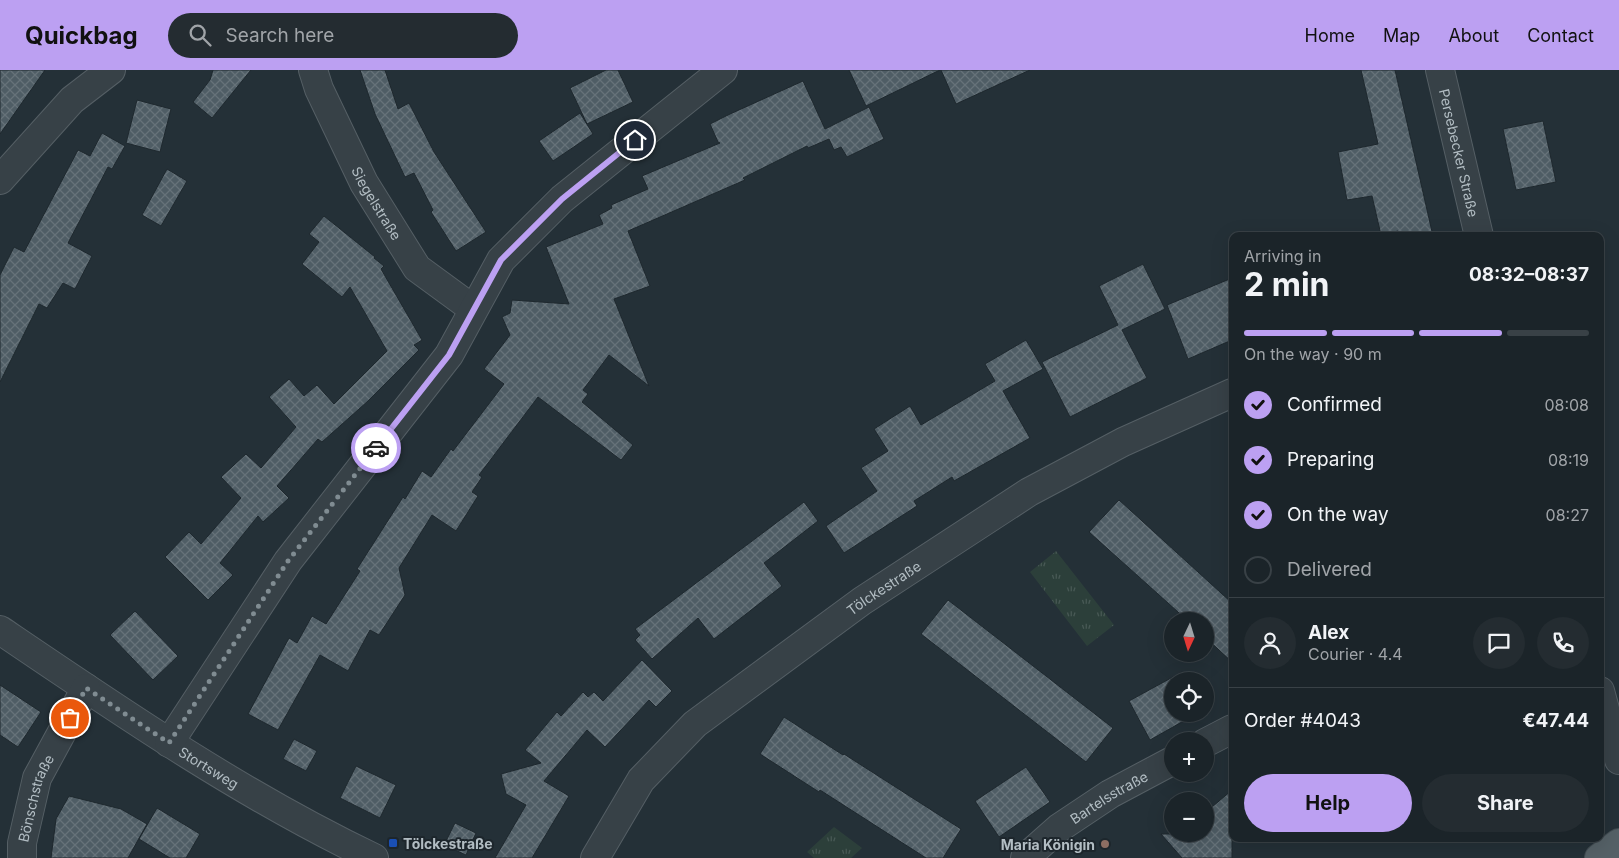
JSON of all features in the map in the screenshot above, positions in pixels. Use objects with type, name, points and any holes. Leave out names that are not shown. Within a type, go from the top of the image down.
[{"type":"main road","points":[[1598,858],[1619,843]]},
{"type":"street","points":[[0,180],[72,100],[111,70]]},
{"type":"street","name":"Siegelstraße","points":[[312,70],[319,89],[364,183],[417,268],[473,310]]},
{"type":"street","points":[[169,743],[288,561],[449,355],[501,260],[562,199],[723,70]]},
{"type":"street","name":"Persebecker Straße","points":[[1440,70],[1478,232]]},
{"type":"street","name":"Tölckestraße","points":[[595,858],[641,780],[695,724],[862,601],[1029,492],[1123,442],[1229,394]]},
{"type":"street","name":"Stortsweg","points":[[0,630],[169,743],[315,828],[374,858]]},
{"type":"street","name":"Bönschstraße","points":[[22,858],[22,843],[37,778],[86,688]]},
{"type":"street","points":[[1604,706],[1619,760]]},
{"type":"street","points":[[1214,738],[1229,731]]},
{"type":"street","name":"Bartelsstraße","points":[[1025,858],[1059,828],[1110,794],[1164,764]]},
{"type":"green space","points":[[1056,551],[1114,625],[1087,646],[1030,572]]},
{"type":"green space","points":[[834,827],[862,848],[851,858],[814,858],[807,852]]},
{"type":"building","points":[[0,70],[45,70],[0,134]]},
{"type":"building","points":[[213,70],[251,70],[212,118],[193,102],[210,80]]},
{"type":"building","points":[[360,70],[385,70],[398,109],[409,103],[434,152],[486,232],[456,251],[431,212],[433,210],[414,173],[405,177],[375,114]]},
{"type":"building","points":[[606,70],[618,70],[633,102],[587,124],[570,88]]},
{"type":"building","points":[[849,70],[940,70],[866,106]]},
{"type":"building","points":[[941,70],[1030,70],[956,104]]},
{"type":"building","points":[[1361,70],[1395,70],[1432,232],[1380,232],[1372,196],[1347,200],[1338,152],[1378,144]]},
{"type":"building","points":[[803,81],[825,129],[869,107],[884,139],[847,157],[841,147],[834,150],[829,139],[808,148],[807,146],[743,178],[745,180],[628,231],[650,286],[614,299],[649,386],[609,355],[583,390],[588,394],[582,402],[633,445],[621,460],[538,397],[479,475],[482,477],[472,492],[478,496],[456,531],[432,515],[399,568],[405,595],[379,635],[370,630],[348,671],[320,655],[278,730],[248,714],[289,638],[297,643],[312,616],[326,624],[360,571],[357,569],[422,471],[431,477],[451,449],[453,451],[504,384],[484,369],[510,335],[502,317],[510,313],[512,300],[569,304],[546,247],[603,224],[599,215],[612,208],[611,205],[648,189],[642,176],[720,143],[710,124]]},
{"type":"building","points":[[137,100],[171,109],[160,152],[126,143]]},
{"type":"building","points":[[580,113],[593,134],[553,161],[539,141]]},
{"type":"building","points":[[1543,121],[1556,182],[1516,190],[1503,129]]},
{"type":"building","points":[[102,133],[125,146],[112,169],[108,167],[68,243],[92,256],[75,289],[63,283],[47,308],[39,304],[0,382],[0,275],[14,247],[24,252],[78,150],[90,156]]},
{"type":"building","points":[[167,169],[187,181],[161,226],[142,215]]},
{"type":"building","points":[[324,216],[384,266],[381,269],[422,340],[414,345],[419,350],[368,401],[322,442],[318,439],[277,486],[289,498],[263,522],[258,516],[220,563],[233,575],[208,600],[165,557],[189,532],[201,544],[241,498],[221,477],[246,454],[261,468],[296,427],[269,397],[289,379],[304,396],[317,385],[334,404],[387,351],[350,287],[342,297],[302,264],[319,242],[309,234]]},
{"type":"building","points":[[1143,264],[1165,309],[1122,330],[1147,378],[1070,417],[1042,362],[1118,325],[1099,286]]},
{"type":"building","points":[[1229,279],[1229,341],[1188,359],[1167,305]]},
{"type":"building","points":[[1026,340],[1043,369],[1003,391],[1030,438],[954,481],[952,477],[914,501],[917,506],[844,553],[826,526],[877,491],[861,468],[888,451],[874,429],[910,406],[921,425],[995,381],[985,364]]},
{"type":"building","points":[[1119,500],[1229,600],[1229,659],[1214,645],[1214,612],[1178,612],[1089,532]]},
{"type":"building","points":[[804,502],[818,521],[764,563],[782,586],[714,639],[698,618],[652,659],[635,640],[640,635],[635,629]]},
{"type":"building","points":[[948,600],[1113,728],[1086,762],[921,634]]},
{"type":"building","points":[[135,611],[178,656],[153,680],[110,635]]},
{"type":"building","points":[[642,660],[672,691],[656,707],[649,700],[605,747],[587,730],[544,781],[569,796],[532,858],[495,858],[526,805],[506,794],[501,774],[541,763],[525,750],[557,712],[561,716],[583,692],[588,697],[594,692],[603,701]]},
{"type":"building","points":[[1164,682],[1164,722],[1182,722],[1150,740],[1129,701]]},
{"type":"building","points":[[0,685],[41,712],[18,747],[0,735]]},
{"type":"building","points":[[784,717],[961,829],[943,858],[926,858],[760,754]]},
{"type":"building","points":[[294,739],[317,751],[306,771],[283,759]]},
{"type":"building","points":[[356,766],[396,785],[380,818],[340,798]]},
{"type":"building","points":[[1026,767],[1050,802],[999,837],[975,801]]},
{"type":"building","points":[[1229,793],[1229,842],[1232,842],[1232,858],[1182,858],[1168,842],[1214,842],[1214,805]]},
{"type":"building","points":[[69,796],[121,809],[147,824],[128,858],[51,858],[56,819]]},
{"type":"building","points":[[157,808],[200,834],[186,858],[170,858],[139,839]]},
{"type":"building","points":[[455,823],[476,833],[466,855],[444,845]]},
{"type":"way so far","points":[[70,718],[86,688],[169,743],[288,561],[376,448]]},
{"type":"place","name":"Tölckestraße","points":[[393,843]]},
{"type":"place","name":"Maria Königin","points":[[1105,844]]},
{"type":"route","points":[[376,448],[449,355],[501,260],[562,199],[635,140]]}]
